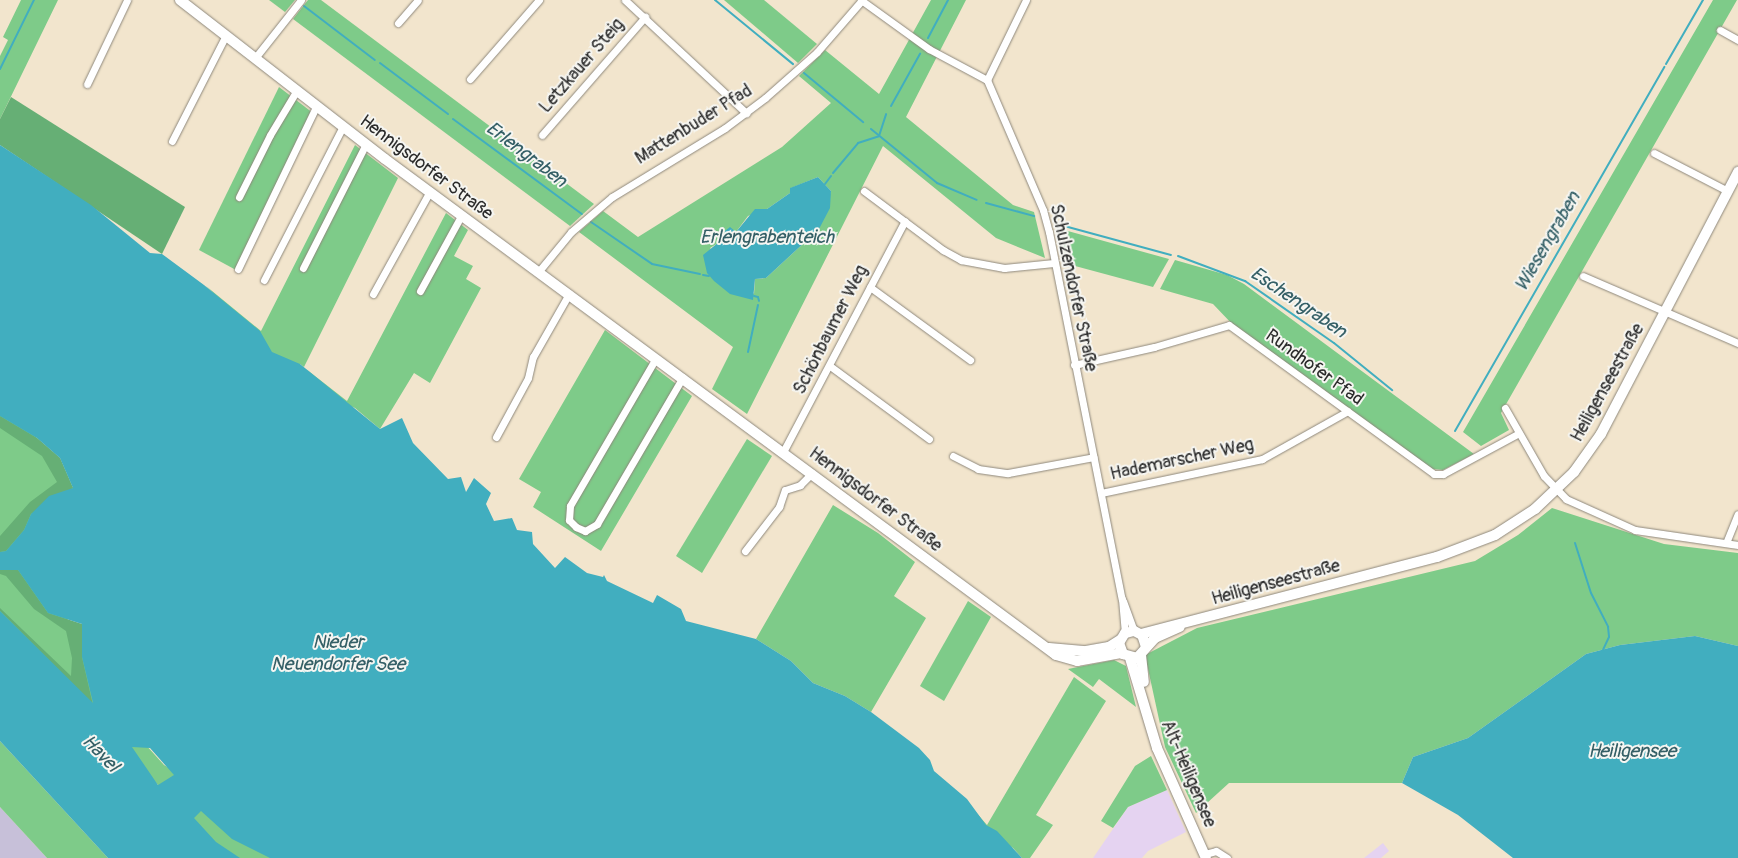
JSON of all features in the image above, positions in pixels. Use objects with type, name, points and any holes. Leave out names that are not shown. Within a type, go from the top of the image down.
[{"type":"main road","name":"Hennigsdorfer Straße","points":[[180,0],[461,216],[539,271],[1049,648],[1070,661],[1126,655],[1144,651]]},
{"type":"main road","name":"Heiligenseestraße","points":[[1130,634],[1186,623],[1468,547],[1513,524],[1556,490],[1601,434],[1738,172]]},
{"type":"main road","name":"Heiligenseestraße","points":[[1144,651],[1155,638],[1186,623]]},
{"type":"main road","points":[[1049,648],[1086,652],[1109,646],[1130,634]]},
{"type":"main road","points":[[1130,634],[1144,651],[1142,692]]},
{"type":"main road","points":[[1130,634],[1126,655],[1142,692]]},
{"type":"main road","name":"Alt-Heiligensee","points":[[1142,692],[1144,705],[1161,756],[1205,856]]},
{"type":"street","points":[[87,84],[127,0]]},
{"type":"street","points":[[255,58],[301,0]]},
{"type":"street","points":[[398,22],[418,0]]},
{"type":"street","points":[[470,79],[539,0]]},
{"type":"street","points":[[625,0],[746,113]]},
{"type":"street","points":[[861,0],[928,49],[987,80],[1026,0]]},
{"type":"street","name":"Mattenbuder Pfad","points":[[539,271],[571,232],[612,197],[746,113],[816,52],[861,0]]},
{"type":"street","name":"Letzkauer Steig","points":[[542,136],[645,17]]},
{"type":"street","points":[[1720,30],[1738,40]]},
{"type":"street","points":[[172,141],[226,35]]},
{"type":"street","name":"Schulzendorfer Straße","points":[[987,80],[1043,210],[1130,634]]},
{"type":"street","points":[[239,197],[270,135],[297,90]]},
{"type":"street","points":[[238,270],[317,105]]},
{"type":"street","points":[[264,280],[343,126]]},
{"type":"street","points":[[304,268],[366,144]]},
{"type":"street","points":[[1654,153],[1728,191]]},
{"type":"street","points":[[373,294],[430,191]]},
{"type":"street","points":[[864,191],[943,250],[967,262],[1004,268],[1054,263]]},
{"type":"street","points":[[420,290],[461,216]]},
{"type":"street","name":"Schönbaumer Weg","points":[[783,452],[830,366],[904,221]]},
{"type":"street","points":[[1583,276],[1664,314],[1738,343]]},
{"type":"street","points":[[870,287],[970,360]]},
{"type":"street","points":[[496,437],[528,378],[533,357],[569,294]]},
{"type":"street","name":"Rundhofer Pfad","points":[[1074,365],[1164,345],[1229,325],[1434,474],[1442,474],[1519,433]]},
{"type":"street","points":[[656,358],[570,506],[570,520],[576,527],[585,531],[597,524],[683,377]]},
{"type":"street","points":[[830,366],[929,439]]},
{"type":"street","points":[[1505,408],[1556,490],[1566,499],[1624,527],[1738,545]]},
{"type":"street","name":"Hademarscher Weg","points":[[1101,493],[1262,459],[1348,411]]},
{"type":"street","points":[[953,456],[978,469],[1008,474],[1094,457]]},
{"type":"street","points":[[745,551],[780,506],[785,490],[800,486],[812,473]]},
{"type":"street","points":[[1726,543],[1738,514]]},
{"type":"street","name":"Alt-Heiligensee","points":[[1205,856],[1216,851],[1227,858]]},
{"type":"shaded area","points":[[1167,790],[1186,832],[1148,851],[1142,858],[1093,858],[1128,807]]},
{"type":"shaded area","points":[[0,807],[47,858],[0,858]]},
{"type":"shaded area","points":[[1383,843],[1389,851],[1381,858],[1364,858]]},
{"type":"green space","points":[[21,0],[58,0],[0,119],[0,56],[8,40],[3,37]]},
{"type":"green space","points":[[269,0],[295,0],[285,12]]},
{"type":"green space","points":[[308,0],[321,0],[594,204],[570,226],[293,19]]},
{"type":"green space","points":[[724,0],[764,0],[817,44],[798,63]]},
{"type":"green space","points":[[931,0],[966,0],[906,117],[1013,205],[1034,212],[1045,258],[996,238],[883,146],[747,414],[712,389],[733,347],[579,232],[603,211],[638,237],[782,147],[831,103],[799,76],[825,50],[879,94]],"holes":[[[818,177],[831,191],[819,229],[766,278],[755,279],[754,294],[710,248],[736,232],[748,216],[767,209],[790,193],[791,188]]]},
{"type":"green space","points":[[1713,0],[1737,0],[1501,413],[1509,430],[1481,446],[1463,432]]},
{"type":"green space","points":[[279,87],[313,113],[236,270],[199,250]]},
{"type":"green space","points":[[11,97],[185,207],[162,254],[0,145],[0,119]]},
{"type":"green space","points":[[355,145],[398,178],[304,367],[300,364],[292,373],[206,286],[261,331]]},
{"type":"green space","points":[[446,213],[468,230],[454,256],[473,266],[466,279],[481,288],[430,383],[414,373],[380,429],[355,408],[336,400],[306,369],[347,401]]},
{"type":"green space","points":[[1057,228],[1169,259],[1153,287],[1064,263]]},
{"type":"green space","points":[[1175,260],[1227,275],[1244,284],[1474,454],[1443,470],[1432,469],[1234,326],[1213,304],[1160,289]]},
{"type":"green space","points":[[605,330],[692,396],[601,551],[533,507],[541,492],[519,479]]},
{"type":"green space","points":[[0,406],[60,458],[73,488],[63,611],[127,724],[164,765],[223,800],[278,858],[236,858],[212,844],[75,694],[0,621]]},
{"type":"green space","points":[[0,416],[37,438],[60,458],[73,488],[31,514],[24,530],[6,551],[0,552],[0,536],[30,502],[57,482],[42,456],[0,428]]},
{"type":"green space","points":[[747,439],[772,456],[702,573],[676,556]]},
{"type":"green space","points":[[833,505],[878,533],[915,562],[894,596],[926,618],[871,712],[845,696],[813,683],[791,661],[756,639]]},
{"type":"green space","points":[[1552,508],[1664,544],[1738,553],[1738,646],[1695,636],[1620,645],[1586,654],[1468,738],[1413,757],[1402,783],[1229,783],[1196,813],[1165,747],[1145,655],[1197,628],[1475,561],[1518,535]]},
{"type":"green space","points":[[0,570],[18,570],[48,613],[82,624],[82,657],[93,705],[0,611],[0,608],[71,676],[72,658],[66,631],[34,609],[6,576],[0,574]]},
{"type":"green space","points":[[968,601],[991,617],[944,701],[920,686]]},
{"type":"green space","points":[[1114,660],[1126,666],[1136,707],[1099,679],[1093,687],[1068,669]]},
{"type":"green space","points":[[1074,677],[1106,701],[1036,815],[1053,825],[1030,858],[1022,858],[1013,848],[957,810],[961,795],[987,825]]},
{"type":"green space","points":[[0,741],[108,858],[47,858],[0,807]]},
{"type":"green space","points":[[1151,756],[1167,790],[1128,807],[1113,828],[1101,821],[1135,766]]},
{"type":"water","name":"Nieder Neuendorfer See","points":[[0,145],[91,205],[150,253],[162,254],[204,285],[260,331],[272,352],[300,364],[380,429],[402,418],[413,443],[448,479],[461,477],[466,492],[474,478],[491,493],[486,504],[494,521],[512,518],[517,530],[532,532],[533,544],[555,568],[565,557],[587,573],[603,577],[604,575],[607,581],[653,603],[657,595],[681,609],[686,621],[756,639],[791,661],[813,683],[845,696],[871,712],[919,748],[930,760],[934,771],[967,799],[986,825],[997,831],[1022,858],[270,858],[232,839],[201,811],[194,818],[216,842],[240,858],[108,858],[0,741],[0,611],[93,703],[82,657],[82,624],[48,613],[18,570],[0,570],[0,552],[6,551],[24,530],[31,514],[49,496],[73,488],[60,458],[37,438],[0,416]],"holes":[[[132,747],[150,748],[174,775],[158,785]]]},
{"type":"water","name":"Erlengrabenteich","points":[[818,177],[831,191],[830,208],[819,229],[766,278],[755,279],[753,300],[730,294],[714,281],[707,273],[703,255],[724,238],[725,231],[730,227],[736,232],[755,209],[767,209],[790,193],[790,188]]},
{"type":"water","name":"Heiligensee","points":[[1695,636],[1738,646],[1738,858],[1513,858],[1458,815],[1402,783],[1413,757],[1468,738],[1586,654],[1620,645]]},
{"type":"waterway","points":[[0,69],[34,0]]},
{"type":"waterway","name":"Eschengraben","points":[[715,0],[793,64]]},
{"type":"waterway","points":[[928,38],[948,0]]},
{"type":"waterway","name":"Wiesengraben","points":[[1666,64],[1703,0]]},
{"type":"waterway","name":"Erlengraben","points":[[304,6],[375,60]]},
{"type":"waterway","points":[[891,106],[920,54]]},
{"type":"waterway","name":"Erlengraben","points":[[380,63],[448,114]]},
{"type":"waterway","name":"Wiesengraben","points":[[1455,431],[1664,67]]},
{"type":"waterway","name":"Eschengraben","points":[[804,73],[863,122]]},
{"type":"waterway","name":"Erlengraben","points":[[833,173],[858,143],[879,136],[886,114]]},
{"type":"waterway","name":"Erlengraben","points":[[453,119],[582,214]]},
{"type":"waterway","name":"Eschengraben","points":[[871,129],[937,183],[977,200]]},
{"type":"waterway","name":"Erlengraben","points":[[825,184],[831,176]]},
{"type":"waterway","name":"Eschengraben","points":[[986,203],[1034,216]]},
{"type":"waterway","name":"Erlengraben","points":[[591,222],[652,264],[700,274]]},
{"type":"waterway","name":"Eschengraben","points":[[1057,224],[1171,255]]},
{"type":"waterway","name":"Eschengraben","points":[[1178,256],[1245,281],[1334,343],[1392,390]]},
{"type":"waterway","name":"Erlengraben","points":[[703,275],[709,276]]},
{"type":"waterway","points":[[754,296],[758,297],[759,301]]},
{"type":"waterway","points":[[748,352],[758,305]]},
{"type":"waterway","points":[[1575,543],[1591,593],[1608,627],[1609,637],[1603,650]]},
{"type":"water label","name":"Havel","points":[[100,754]]}]
